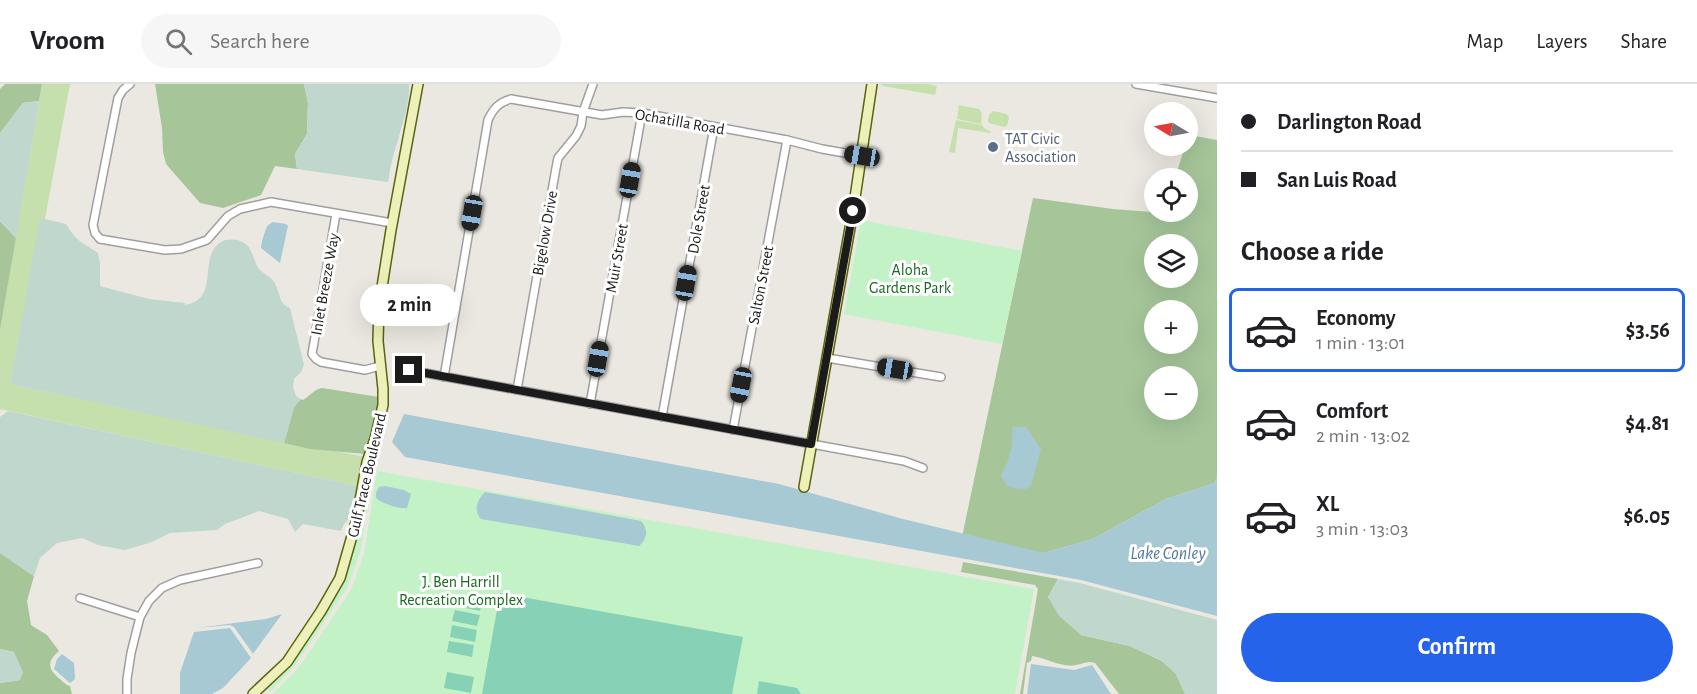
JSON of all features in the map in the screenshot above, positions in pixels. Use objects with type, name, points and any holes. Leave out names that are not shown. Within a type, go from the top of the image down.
[{"type":"street","points":[[130,84],[118,98],[93,225],[100,239],[165,250],[181,249],[207,240],[228,216],[240,209],[271,202],[392,223]]},
{"type":"street","name":"Gulf Trace Boulevard","points":[[253,694],[286,662],[321,611],[340,578],[356,522],[367,462],[380,424],[383,405],[378,341],[379,306],[418,84]]},
{"type":"street","name":"Bigelow Drive","points":[[517,390],[558,158],[581,126],[583,112],[593,84]]},
{"type":"street","points":[[804,487],[862,156],[864,126],[872,84]]},
{"type":"street","points":[[1136,84],[1176,88],[1217,98]]},
{"type":"street","name":"Ochatilla Road","points":[[444,377],[488,120],[492,112],[503,101],[511,99],[602,115],[623,112],[642,113],[862,156]]},
{"type":"street","name":"Muir Street","points":[[590,404],[642,113]]},
{"type":"street","name":"Dole Street","points":[[662,417],[714,127]]},
{"type":"street","name":"Salton Street","points":[[733,430],[788,140]]},
{"type":"street","name":"Inlet Breeze Way","points":[[336,214],[312,354],[321,362],[365,369],[380,366]]},
{"type":"street","points":[[827,357],[940,377]]},
{"type":"street","points":[[409,370],[904,461],[923,468]]},
{"type":"street","points":[[128,694],[127,678],[140,617],[149,601],[162,588],[180,580],[258,563]]},
{"type":"street","points":[[80,598],[140,617]]},
{"type":"green space","points":[[5,84],[42,84],[39,101],[23,103],[0,133],[0,89]]},
{"type":"green space","points":[[42,84],[70,84],[45,219],[41,218],[10,384],[362,456],[357,486],[0,409],[0,330]]},
{"type":"green space","points":[[155,84],[304,84],[308,103],[307,134],[295,154],[297,169],[275,166],[261,195],[223,208],[200,203],[166,164]]},
{"type":"green space","points":[[304,84],[409,84],[404,119],[388,182],[297,169],[295,154],[307,134],[308,103]]},
{"type":"green space","points":[[880,84],[928,84],[937,86],[935,95]]},
{"type":"green space","points":[[39,101],[16,238],[0,221],[0,133],[23,103]]},
{"type":"green space","points":[[959,105],[979,109],[982,113],[981,124],[957,119]]},
{"type":"green space","points":[[993,111],[1007,114],[1009,118],[1007,126],[989,123],[989,115]]},
{"type":"green space","points":[[956,120],[982,125],[991,133],[958,128],[955,153],[949,152]]},
{"type":"green space","points":[[1198,137],[1217,140],[1217,476],[1215,483],[1166,499],[1093,539],[1044,553],[961,542],[1033,198],[1144,211],[1144,222],[1198,222],[1198,168],[1178,168],[1182,156],[1198,156]]},
{"type":"green space","points":[[40,218],[66,224],[77,238],[98,253],[100,286],[149,299],[185,303],[185,305],[196,301],[202,295],[206,286],[210,257],[221,242],[234,240],[247,245],[258,267],[273,280],[281,300],[290,308],[304,365],[294,379],[293,387],[296,396],[301,399],[294,407],[284,443],[10,384]]},
{"type":"green space","name":"Aloha Gardens Park","points":[[861,220],[1022,251],[1002,344],[844,314]]},
{"type":"green space","points":[[0,221],[16,238],[0,330]]},
{"type":"green space","points":[[322,388],[379,397],[376,423],[365,454],[310,449],[284,443],[294,407],[301,399],[303,400]]},
{"type":"green space","points":[[8,411],[357,486],[353,515],[341,531],[303,524],[295,532],[288,519],[259,511],[225,524],[217,530],[170,533],[152,542],[125,550],[98,545],[82,538],[57,543],[40,558],[34,576],[0,553],[0,417]]},
{"type":"green space","name":"J. Ben Harrill Recreation Complex","points":[[377,471],[1034,589],[1015,694],[273,694],[300,666],[351,590],[364,554]]},
{"type":"green space","points":[[362,508],[367,509],[360,553],[347,588],[296,664],[270,692],[266,687],[325,613],[345,579]]},
{"type":"green space","points":[[0,553],[34,576],[27,601],[31,625],[47,635],[59,651],[51,661],[51,670],[70,686],[72,694],[0,694],[0,683],[20,680],[14,652],[0,649]]},
{"type":"green space","points":[[963,562],[1058,579],[1048,597],[1081,635],[1130,646],[1162,661],[1176,674],[1185,694],[1119,694],[1095,663],[1088,662],[1070,666],[1032,656],[1031,661],[1027,663],[1023,694],[1020,694],[1038,589],[1035,585],[961,572]]},
{"type":"green space","points":[[1058,579],[1217,620],[1217,694],[1185,694],[1176,674],[1162,661],[1130,646],[1081,635],[1059,616],[1048,597]]},
{"type":"green space","points":[[500,593],[743,637],[732,694],[482,694]]},
{"type":"green space","points":[[457,595],[482,600],[480,611],[455,606]]},
{"type":"green space","points":[[455,610],[480,615],[477,626],[452,621]]},
{"type":"green space","points":[[452,625],[477,630],[475,642],[450,637]]},
{"type":"green space","points":[[449,641],[474,645],[472,657],[447,652]]},
{"type":"green space","points":[[0,649],[14,652],[23,672],[20,680],[0,683]]},
{"type":"green space","points":[[447,672],[474,677],[471,693],[444,688]]},
{"type":"green space","points":[[759,681],[797,688],[801,694],[757,694]]},
{"type":"water","points":[[273,222],[288,226],[280,263],[261,248],[267,227]]},
{"type":"water","name":"Lake Conley","points":[[404,414],[779,484],[903,519],[1044,553],[1093,539],[1166,499],[1215,483],[1217,476],[1217,616],[1081,580],[405,457],[392,442]]},
{"type":"water","points":[[1013,427],[1026,427],[1041,449],[1031,485],[1026,489],[1010,487],[1001,475],[1011,451]]},
{"type":"water","points":[[385,486],[411,494],[407,508],[391,506],[376,498],[379,487]]},
{"type":"water","points":[[485,492],[641,521],[646,531],[645,537],[639,546],[481,519],[477,512],[477,505]]},
{"type":"water","points":[[282,614],[253,654],[234,627],[230,625],[196,628],[266,619]]},
{"type":"water","points":[[230,628],[251,658],[223,688],[212,694],[180,694],[180,673],[194,632]]},
{"type":"water","points":[[62,654],[74,663],[75,679],[70,683],[54,669],[57,659]]},
{"type":"water","points":[[1031,664],[1074,670],[1092,665],[1111,694],[1027,694]]},
{"type":"place","name":"TAT Civic Association","points":[[993,147]]},
{"type":"route","points":[[409,370],[811,444],[853,211]]}]
